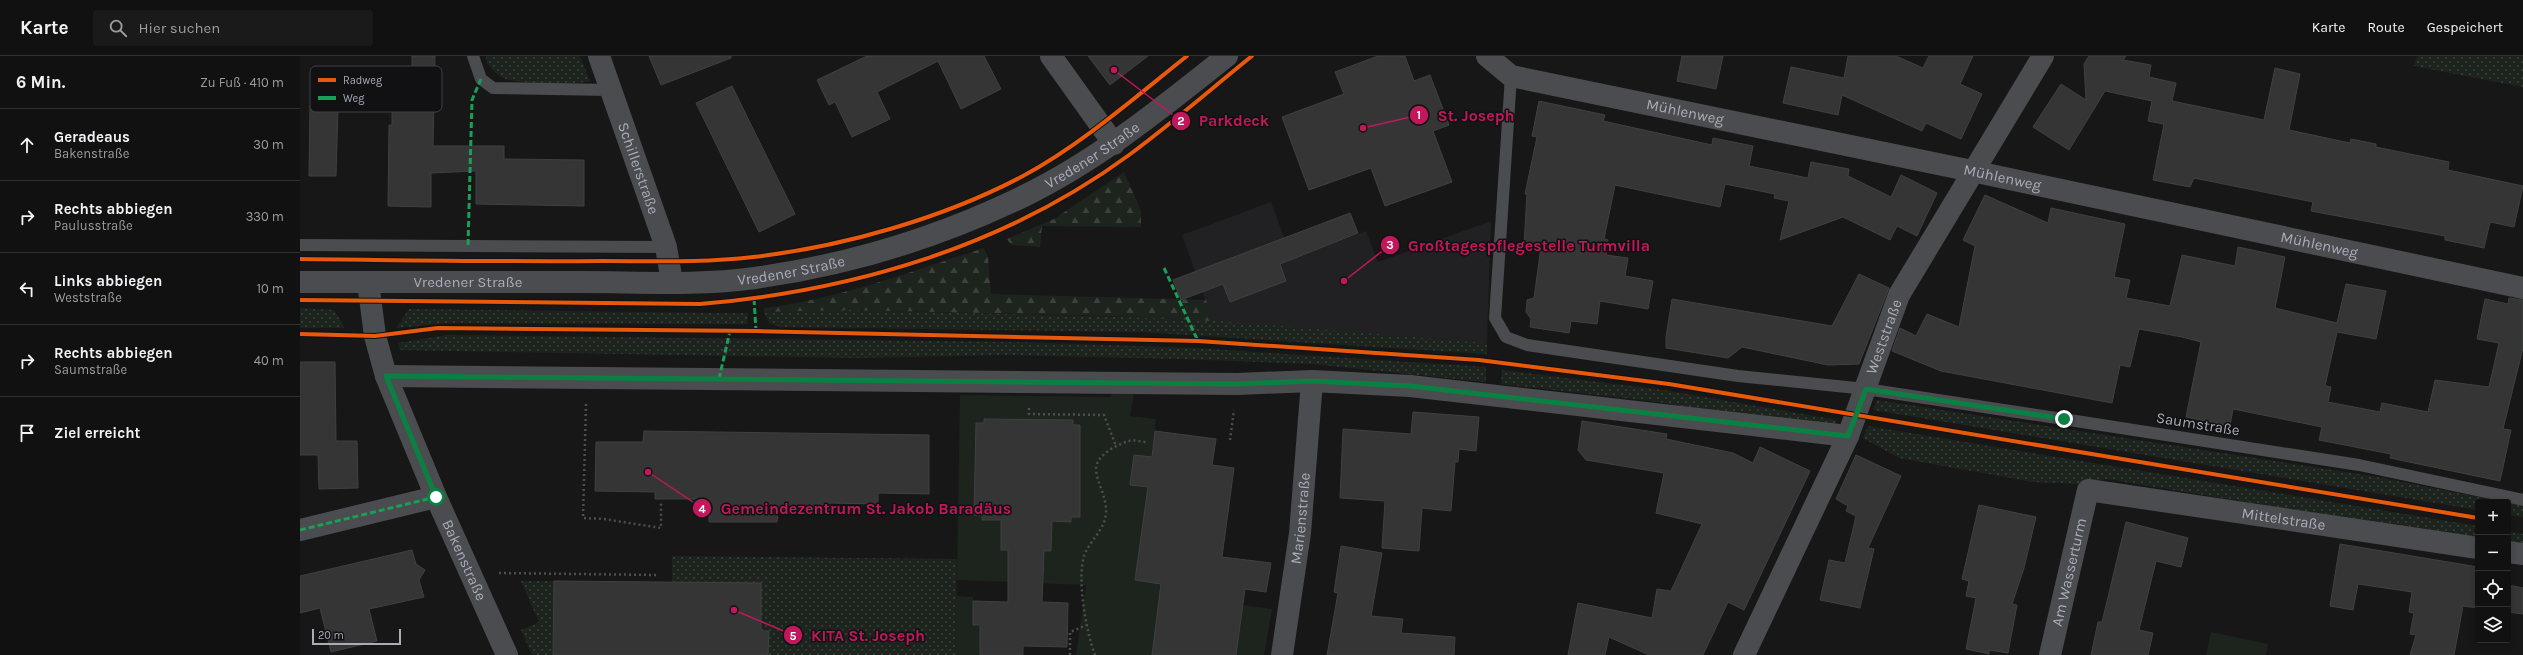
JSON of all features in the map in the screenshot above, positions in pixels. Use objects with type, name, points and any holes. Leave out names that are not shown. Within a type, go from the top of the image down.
[{"type":"street","name":"Schillerstraße","points":[[599,56],[666,247],[672,282]]},
{"type":"street","points":[[1051,56],[1114,144]]},
{"type":"street","name":"Vredener Straße","points":[[300,282],[672,282],[760,277],[804,270],[883,250],[970,220],[1025,195],[1114,144],[1227,56]]},
{"type":"street","name":"Mühlenweg","points":[[1487,56],[1511,76],[2522,284]]},
{"type":"street","name":"Weststraße","points":[[1744,655],[1848,436],[1899,295],[1972,171],[2043,56]]},
{"type":"street","name":"Bakenstraße","points":[[368,282],[374,336],[386,376],[436,497],[507,655]]},
{"type":"street","points":[[386,376],[1236,384],[1312,381],[1410,386],[1848,436]]},
{"type":"street","name":"Marienstraße","points":[[1282,655],[1300,533],[1312,381]]},
{"type":"street","name":"Mittelstraße","points":[[2088,490],[2475,548]]},
{"type":"street","name":"Am Wasserturm","points":[[2050,655],[2088,490]]},
{"type":"street","points":[[300,530],[436,497]]},
{"type":"street","points":[[2511,552],[2523,554]]},
{"type":"lane","points":[[473,56],[481,79],[493,88],[611,90]]},
{"type":"lane","name":"Saumstraße","points":[[1511,76],[1495,318],[1506,337],[1527,346],[1738,376],[1866,389],[2359,465],[2523,500]]},
{"type":"lane","points":[[300,245],[666,247]]},
{"type":"path","points":[[586,377],[583,518],[604,519],[661,528],[661,502]]},
{"type":"path","points":[[1030,382],[1029,414],[1104,415],[1116,446]]},
{"type":"path","points":[[1095,655],[1087,625],[1082,597],[1084,557],[1101,528],[1106,514],[1105,498],[1096,468],[1098,462],[1110,449],[1130,440],[1147,442]]},
{"type":"path","points":[[470,572],[656,575]]},
{"type":"path","points":[[1070,655],[1070,632],[1087,625]]},
{"type":"shaded area","points":[[1271,202],[1292,259],[1366,231],[1378,262],[1491,221],[1487,343],[1213,321],[1182,235]]},
{"type":"green space","points":[[486,56],[580,56],[590,81],[546,84],[511,80],[503,78],[494,71],[487,63]]},
{"type":"green space","points":[[2417,56],[2523,56],[2523,87],[2414,66]]},
{"type":"green space","points":[[1124,172],[1141,211],[1141,227],[1042,226],[1040,247],[1011,245],[1007,239],[1054,219]]},
{"type":"green space","points":[[984,248],[988,257],[991,294],[1206,300],[1213,321],[1113,316],[848,310],[764,312],[764,308],[792,304],[848,291],[903,275]]},
{"type":"green space","points":[[300,308],[334,310],[345,328],[300,328]]},
{"type":"green space","points":[[409,309],[748,313],[747,324],[447,323],[396,328]]},
{"type":"green space","points":[[848,310],[1198,319],[1487,343],[1487,354],[1141,332],[781,327],[769,323],[764,312]]},
{"type":"green space","points":[[447,335],[1014,342],[1195,348],[1486,367],[1486,382],[1312,364],[1182,359],[1004,355],[856,358],[400,350],[398,343]]},
{"type":"green space","points":[[1502,370],[1664,390],[1837,420],[1831,433],[1659,402],[1501,384]]},
{"type":"green space","points":[[1112,392],[1134,393],[1130,416],[1156,419],[1152,457],[1130,485],[1148,487],[1135,580],[1162,584],[1152,655],[1076,655],[1086,585],[957,580],[960,395],[1111,397]]},
{"type":"green space","points":[[1877,400],[2372,476],[2488,499],[2475,499],[2475,510],[1873,410]]},
{"type":"green space","points":[[1868,426],[2475,526],[2475,540],[2106,479],[2081,484],[2033,482],[1899,458],[1863,438]]},
{"type":"green space","points":[[2511,504],[2523,506],[2523,517],[2511,515]]},
{"type":"green space","points":[[2511,532],[2523,534],[2523,548],[2511,546]]},
{"type":"green space","points":[[672,556],[957,559],[955,655],[768,655],[769,631],[761,631],[761,583],[672,582]]},
{"type":"green space","points":[[521,581],[554,581],[553,655],[532,655],[521,630],[539,622]]},
{"type":"green space","points":[[956,596],[973,597],[973,625],[992,626],[991,645],[980,645],[980,655],[955,655]]},
{"type":"green space","points":[[1243,605],[1272,609],[1264,655],[1236,655]]},
{"type":"green space","points":[[2211,632],[2268,644],[2266,655],[2206,655]]},
{"type":"building","points":[[412,56],[435,56],[435,66],[412,66]]},
{"type":"building","points":[[649,56],[731,56],[731,58],[661,85]]},
{"type":"building","points":[[867,56],[984,56],[1001,89],[961,109],[938,61],[877,92],[890,119],[852,137],[835,102],[829,105],[817,80]]},
{"type":"building","points":[[1088,56],[1148,56],[1110,85]]},
{"type":"building","points":[[1378,56],[1405,56],[1414,81],[1430,75],[1449,125],[1433,131],[1452,182],[1385,206],[1371,168],[1309,190],[1282,117],[1344,94],[1335,72]]},
{"type":"building","points":[[1682,56],[1723,56],[1716,89],[1677,81]]},
{"type":"building","points":[[1848,56],[1896,56],[1923,68],[1929,56],[1973,56],[1960,84],[1982,94],[1961,139],[1926,123],[1922,131],[1842,95],[1838,115],[1783,103],[1791,67],[1844,78]]},
{"type":"building","points":[[2089,56],[2126,56],[2123,60],[2151,65],[2149,77],[2176,83],[2172,101],[2264,120],[2275,68],[2300,74],[2289,130],[2350,143],[2351,139],[2376,144],[2376,147],[2449,162],[2448,170],[2523,186],[2514,227],[2490,222],[2484,248],[2445,240],[2445,236],[2311,211],[2313,202],[2194,178],[2190,187],[2153,180],[2164,124],[2148,121],[2152,101],[2105,91],[2069,150],[2033,127],[2061,84],[2086,100],[2084,64]]},
{"type":"building","points":[[732,86],[795,214],[759,232],[696,103]]},
{"type":"building","points":[[1539,101],[1605,115],[1603,121],[1712,145],[1713,138],[1753,146],[1749,166],[1808,178],[1811,162],[1849,169],[1848,176],[1891,197],[1901,175],[1937,193],[1917,236],[1897,226],[1890,240],[1843,217],[1780,240],[1789,201],[1774,198],[1775,194],[1725,184],[1720,207],[1615,185],[1604,239],[1608,240],[1606,255],[1628,258],[1625,276],[1653,281],[1648,309],[1600,301],[1597,324],[1571,321],[1569,333],[1530,327],[1531,319],[1526,312],[1527,300],[1534,298],[1541,247],[1524,246],[1527,194],[1525,194],[1537,137],[1532,136]]},
{"type":"building","points":[[310,106],[310,112],[338,112],[336,176],[309,176]]},
{"type":"building","points":[[392,112],[434,112],[433,146],[504,146],[504,159],[584,160],[584,206],[476,204],[476,171],[431,173],[431,207],[388,206],[389,125],[392,125]]},
{"type":"building","points":[[1985,195],[2048,223],[2051,208],[2125,224],[2114,277],[2130,280],[2126,298],[2170,306],[2182,255],[2235,266],[2238,247],[2285,257],[2275,308],[2337,323],[2346,284],[2386,291],[2376,339],[2337,332],[2325,386],[2331,387],[2328,402],[2380,412],[2382,403],[2428,412],[2435,380],[2489,387],[2499,343],[2477,339],[2485,299],[2508,304],[2509,298],[2523,300],[2523,348],[2503,429],[2511,430],[2500,481],[2390,458],[2391,454],[2319,440],[2322,427],[2233,409],[2230,426],[2186,417],[2201,342],[2182,337],[2139,329],[2130,367],[2120,365],[2112,403],[1941,371],[1892,351],[1900,328],[1916,336],[1927,314],[1959,327],[1975,246],[1963,240]]},
{"type":"building","points":[[1350,213],[1358,233],[1280,264],[1286,281],[1230,302],[1223,284],[1181,300],[1173,280]]},
{"type":"building","points":[[1859,274],[1889,288],[1859,364],[1828,365],[1742,347],[1728,358],[1666,348],[1666,337],[1672,299],[1832,326]]},
{"type":"building","points":[[300,362],[335,362],[336,441],[357,441],[358,488],[319,489],[318,455],[300,455]]},
{"type":"building","points":[[1413,412],[1479,417],[1476,451],[1459,449],[1458,462],[1455,462],[1451,511],[1422,508],[1419,551],[1382,548],[1385,501],[1340,498],[1343,429],[1411,434]]},
{"type":"building","points":[[984,419],[1073,420],[1073,425],[1080,425],[1080,517],[1071,517],[1071,522],[1052,521],[1051,551],[1044,551],[1042,602],[1068,603],[1067,647],[1023,646],[1023,655],[980,655],[980,625],[973,625],[973,601],[1008,602],[1008,550],[1001,550],[1001,520],[982,520],[982,515],[974,515],[976,423],[984,423]]},
{"type":"building","points":[[1582,421],[1667,434],[1666,439],[1733,453],[1753,463],[1760,447],[1810,471],[1744,610],[1728,602],[1703,655],[1649,655],[1609,637],[1605,655],[1568,655],[1578,603],[1652,618],[1657,589],[1671,591],[1702,524],[1656,513],[1664,473],[1586,460],[1578,450]]},
{"type":"building","points":[[644,431],[929,435],[929,494],[878,493],[878,504],[829,503],[829,513],[778,513],[777,522],[709,522],[709,499],[655,499],[655,492],[595,491],[596,442],[643,442]]},
{"type":"building","points":[[1155,431],[1216,439],[1212,465],[1234,468],[1222,557],[1271,563],[1266,592],[1245,589],[1236,655],[1152,655],[1161,584],[1135,580],[1148,487],[1130,485],[1134,455],[1152,457]]},
{"type":"building","points":[[1856,455],[1901,476],[1868,548],[1874,549],[1860,608],[1820,600],[1829,560],[1845,563],[1856,516],[1846,511],[1848,506],[1836,499]]},
{"type":"building","points":[[1979,505],[2036,517],[2024,568],[2012,604],[2017,605],[2008,653],[1989,650],[1989,654],[1966,649],[1976,598],[1966,596],[1969,581],[1962,579]]},
{"type":"building","points":[[2126,522],[2188,538],[2181,567],[2156,561],[2139,630],[2153,633],[2148,655],[2091,655],[2098,622],[2102,622]]},
{"type":"building","points":[[2340,544],[2475,566],[2475,608],[2463,606],[2454,655],[2410,655],[2416,635],[2410,634],[2414,613],[2409,612],[2412,592],[2358,584],[2353,610],[2330,606]]},
{"type":"building","points":[[1341,546],[1382,553],[1371,616],[1403,619],[1401,633],[1455,637],[1454,655],[1327,655],[1338,593],[1334,592]]},
{"type":"building","points":[[412,550],[416,564],[425,570],[419,580],[424,597],[369,609],[377,641],[331,652],[320,608],[300,613],[300,576]]},
{"type":"building","points":[[554,581],[761,583],[761,631],[769,631],[768,655],[553,655]]},
{"type":"building","points":[[2511,586],[2523,588],[2523,614],[2511,612]]},
{"type":"marked path","points":[[468,245],[472,100],[481,79]]},
{"type":"marked path","points":[[1164,268],[1198,341]]},
{"type":"marked path","points":[[754,299],[756,331]]},
{"type":"marked path","points":[[719,379],[730,331]]},
{"type":"marked path","points":[[300,530],[436,497]]},
{"type":"cycle path","points":[[300,259],[696,261],[753,257],[822,246],[857,238],[960,205],[1023,176],[1066,150],[1087,135],[1187,56]]},
{"type":"cycle path","points":[[300,300],[700,304],[757,298],[814,288],[870,275],[925,259],[978,239],[1031,215],[1081,187],[1145,143],[1252,56]]},
{"type":"cycle path","points":[[300,334],[375,336],[438,328],[756,331],[1198,341],[1479,360],[1669,384],[2475,518]]},
{"type":"place","name":"Parkdeck","points":[[1114,70]]},
{"type":"place","name":"St. Joseph","points":[[1363,128]]},
{"type":"place","name":"Großtagespflegestelle Turmvilla","points":[[1344,281]]},
{"type":"place","name":"Gemeindezentrum St. Jakob Baradäus","points":[[648,472]]},
{"type":"place","name":"KITA St. Joseph","points":[[734,610]]},
{"type":"route","points":[[436,497],[386,376],[1236,384],[1312,381],[1410,386],[1848,436],[1866,389],[2064,419]]}]
